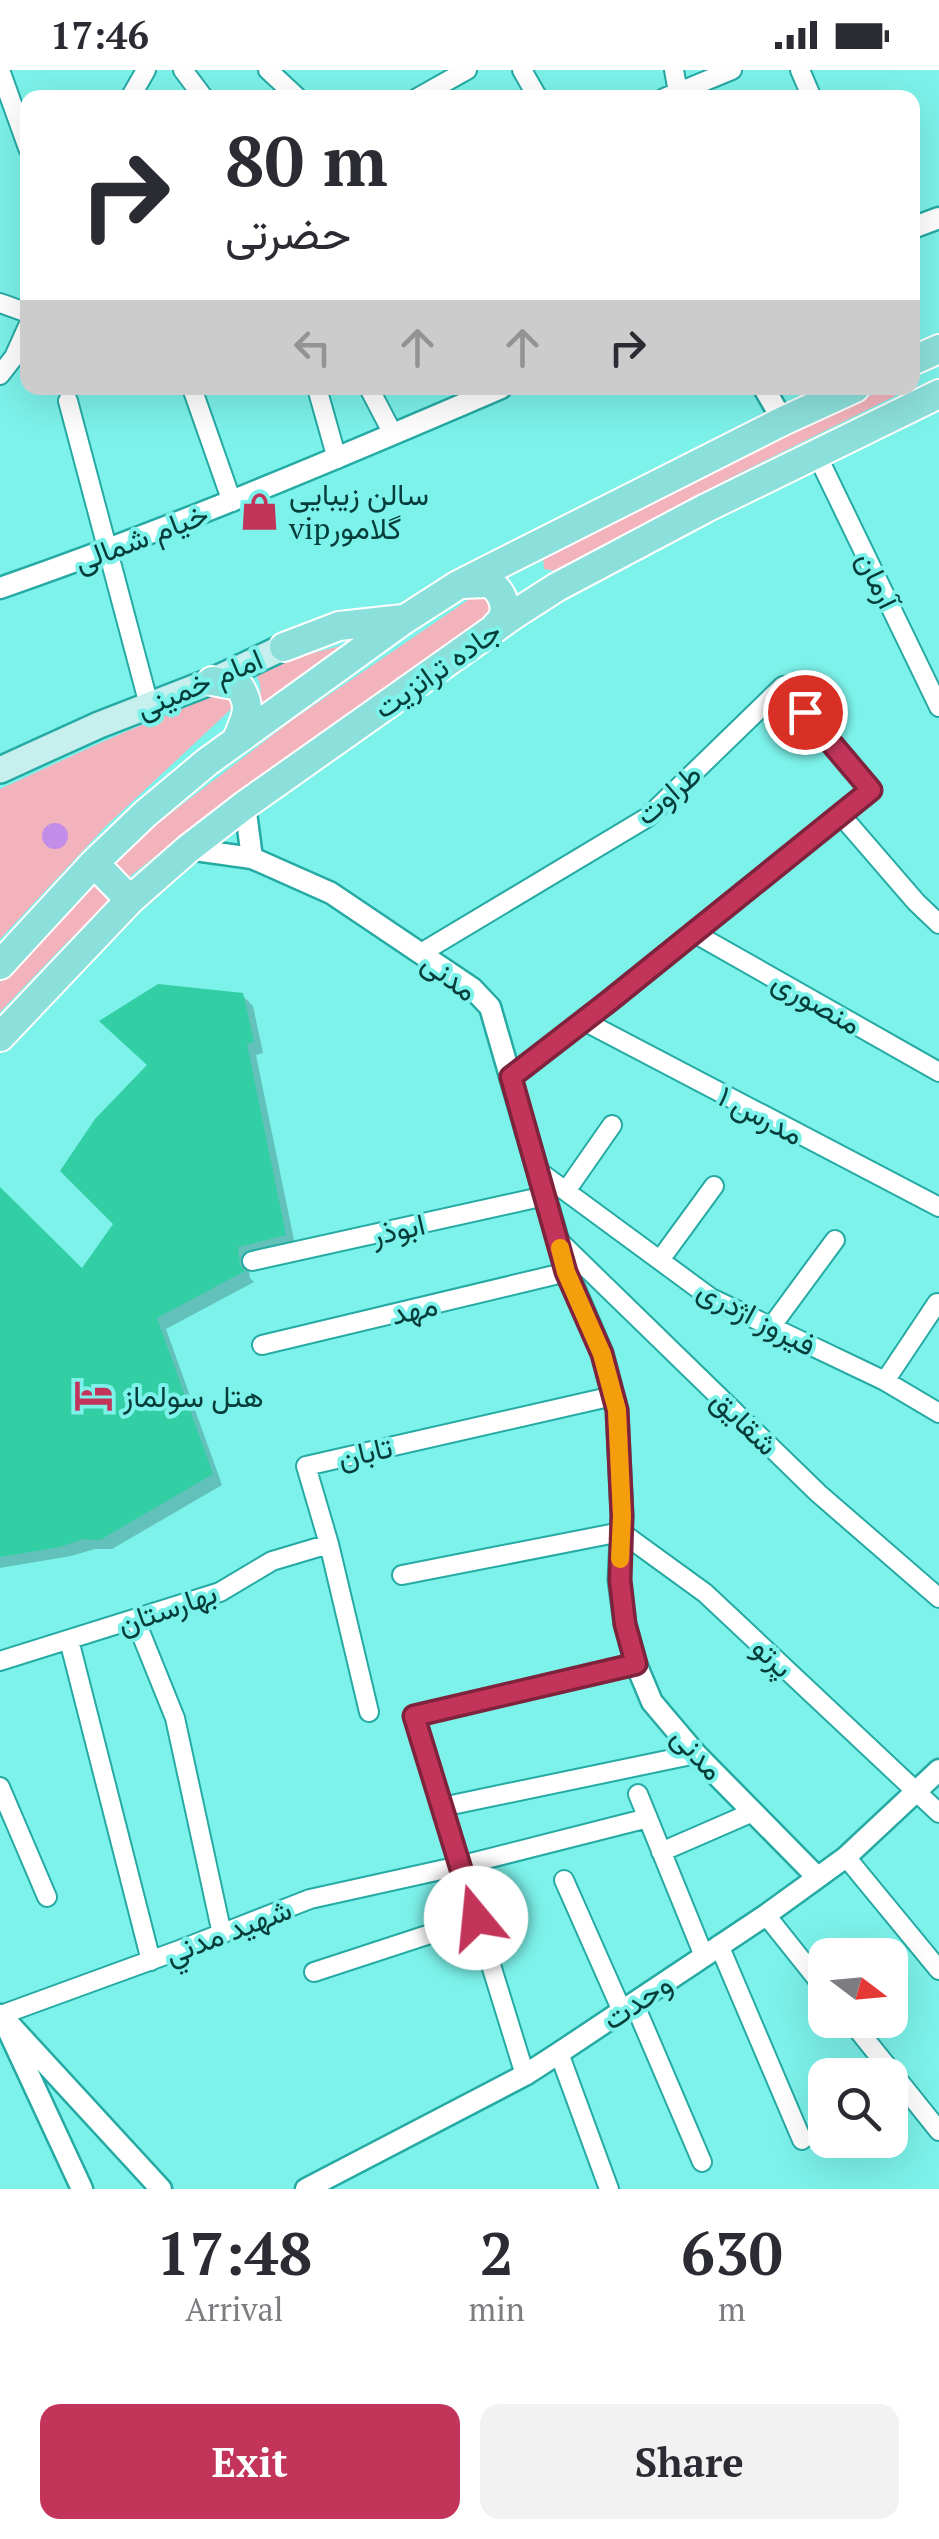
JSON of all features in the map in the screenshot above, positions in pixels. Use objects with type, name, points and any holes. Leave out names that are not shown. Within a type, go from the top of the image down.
[{"type":"main road","name":"جاده ترانزیت","points":[[0,1037],[130,900],[188,849],[493,630],[557,587],[706,508],[939,394]]},
{"type":"main road","name":"جاده ترانزیت","points":[[0,965],[145,814],[237,739],[405,619],[458,584],[840,395]]},
{"type":"main road","points":[[529,550],[530,580],[546,590],[557,587]]},
{"type":"main road","points":[[458,584],[496,586],[504,603],[503,617],[493,630]]},
{"type":"main road","name":"امام خمینی","points":[[0,770],[339,626],[405,619]]},
{"type":"main road","points":[[212,681],[239,686],[247,698],[248,712],[237,739]]},
{"type":"main road","points":[[94,863],[130,900]]},
{"type":"street","points":[[0,70],[20,126]]},
{"type":"street","points":[[268,70],[289,90]]},
{"type":"street","points":[[432,90],[468,70]]},
{"type":"street","points":[[685,90],[732,70]]},
{"type":"street","points":[[0,375],[20,344]]},
{"type":"street","points":[[194,395],[232,502]]},
{"type":"street","points":[[319,395],[336,459]]},
{"type":"street","points":[[374,395],[394,434]]},
{"type":"street","name":"خیام شمالی","points":[[0,588],[232,502],[485,395]]},
{"type":"street","points":[[768,395],[783,421]]},
{"type":"street","points":[[68,401],[149,706]]},
{"type":"street","name":"آرمان","points":[[816,453],[939,707]]},
{"type":"street","name":"طراوت","points":[[421,953],[648,816],[783,686],[871,790],[840,814]]},
{"type":"street","points":[[245,805],[252,858]]},
{"type":"street","points":[[511,1077],[840,814],[939,924]]},
{"type":"street","name":"مدنی","points":[[188,849],[252,858],[330,893],[472,988],[490,1007],[537,1170],[556,1194],[557,1239],[566,1272],[602,1354],[617,1410],[620,1580],[625,1624],[636,1664],[652,1702],[696,1754],[817,1877]]},
{"type":"street","name":"منصوری","points":[[694,933],[939,1072]]},
{"type":"street","name":"مدرس ۱","points":[[584,1021],[939,1207]]},
{"type":"street","points":[[556,1194],[612,1126]]},
{"type":"street","points":[[660,1260],[714,1186]]},
{"type":"street","name":"فیروز اژدری","points":[[556,1194],[660,1260],[711,1298],[886,1381],[939,1412]]},
{"type":"street","name":"ابوذر","points":[[252,1262],[556,1194]]},
{"type":"street","name":"شقایق","points":[[557,1239],[818,1493],[939,1598]]},
{"type":"street","points":[[771,1327],[835,1240]]},
{"type":"street","name":"مهد","points":[[262,1346],[566,1272]]},
{"type":"street","points":[[886,1381],[937,1303]]},
{"type":"street","name":"تابان","points":[[369,1712],[306,1466],[613,1396]]},
{"type":"street","points":[[402,1576],[621,1532]]},
{"type":"street","name":"پرتو","points":[[621,1532],[705,1593],[939,1813]]},
{"type":"street","name":"بهارستان","points":[[0,1662],[220,1592],[272,1561],[329,1544]]},
{"type":"street","points":[[135,1619],[175,1718],[222,1934]]},
{"type":"street","points":[[69,1640],[152,1961]]},
{"type":"street","points":[[525,2075],[414,1716],[636,1664]]},
{"type":"street","points":[[442,1806],[696,1754]]},
{"type":"street","name":"وحدت","points":[[306,2189],[558,2054],[766,1915],[846,1856],[939,1770]]},
{"type":"street","points":[[0,1787],[48,1897]]},
{"type":"street","points":[[638,1794],[662,1852],[802,2140]]},
{"type":"street","points":[[662,1852],[753,1812]]},
{"type":"street","name":"شهيد مدني","points":[[1,2014],[310,1899],[648,1818]]},
{"type":"street","points":[[846,1856],[939,1970]]},
{"type":"street","points":[[564,1880],[702,2162]]},
{"type":"street","points":[[766,1915],[808,1968]]},
{"type":"street","points":[[314,1972],[476,1918]]},
{"type":"street","points":[[1,2014],[82,2189]]},
{"type":"street","points":[[1,2014],[161,2189]]},
{"type":"street","points":[[864,2038],[939,2131]]},
{"type":"street","points":[[558,2054],[608,2189]]},
{"type":"shaded area","points":[[872,395],[897,395],[556,571],[544,569],[543,558],[553,549]]},
{"type":"shaded area","points":[[481,591],[490,591],[492,612],[485,620],[304,745],[129,877],[122,880],[109,866],[291,721]]},
{"type":"shaded area","points":[[344,645],[259,709],[259,681],[248,670]]},
{"type":"shaded area","points":[[216,693],[232,695],[229,711],[105,827],[0,939],[0,789]]},
{"type":"shaded area","points":[[55,823],[64,827],[68,836],[64,845],[55,849],[46,845],[42,836],[46,827]]},
{"type":"shaded area","points":[[96,880],[104,896],[113,900],[0,1012],[0,982]]},
{"type":"building","points":[[158,984],[243,993],[254,1042],[247,1044],[286,1235],[238,1247],[240,1265],[245,1271],[157,1318],[213,1474],[100,1540],[83,1539],[0,1557],[0,1187],[82,1268],[113,1224],[60,1171],[95,1119],[147,1065],[99,1021]]},
{"type":"slow traffic","points":[[560,1248],[566,1272],[602,1354],[617,1410],[620,1559]]},
{"type":"place","name":"سالن زیبایی vipگلامور","points":[[259,511]]},
{"type":"place","name":"هتل سولماز","points":[[93,1396]]},
{"type":"route","points":[[476,1918],[414,1716],[636,1664],[625,1624],[620,1580],[622,1516],[617,1410],[602,1354],[566,1272],[511,1077],[871,790],[805,712]]}]
